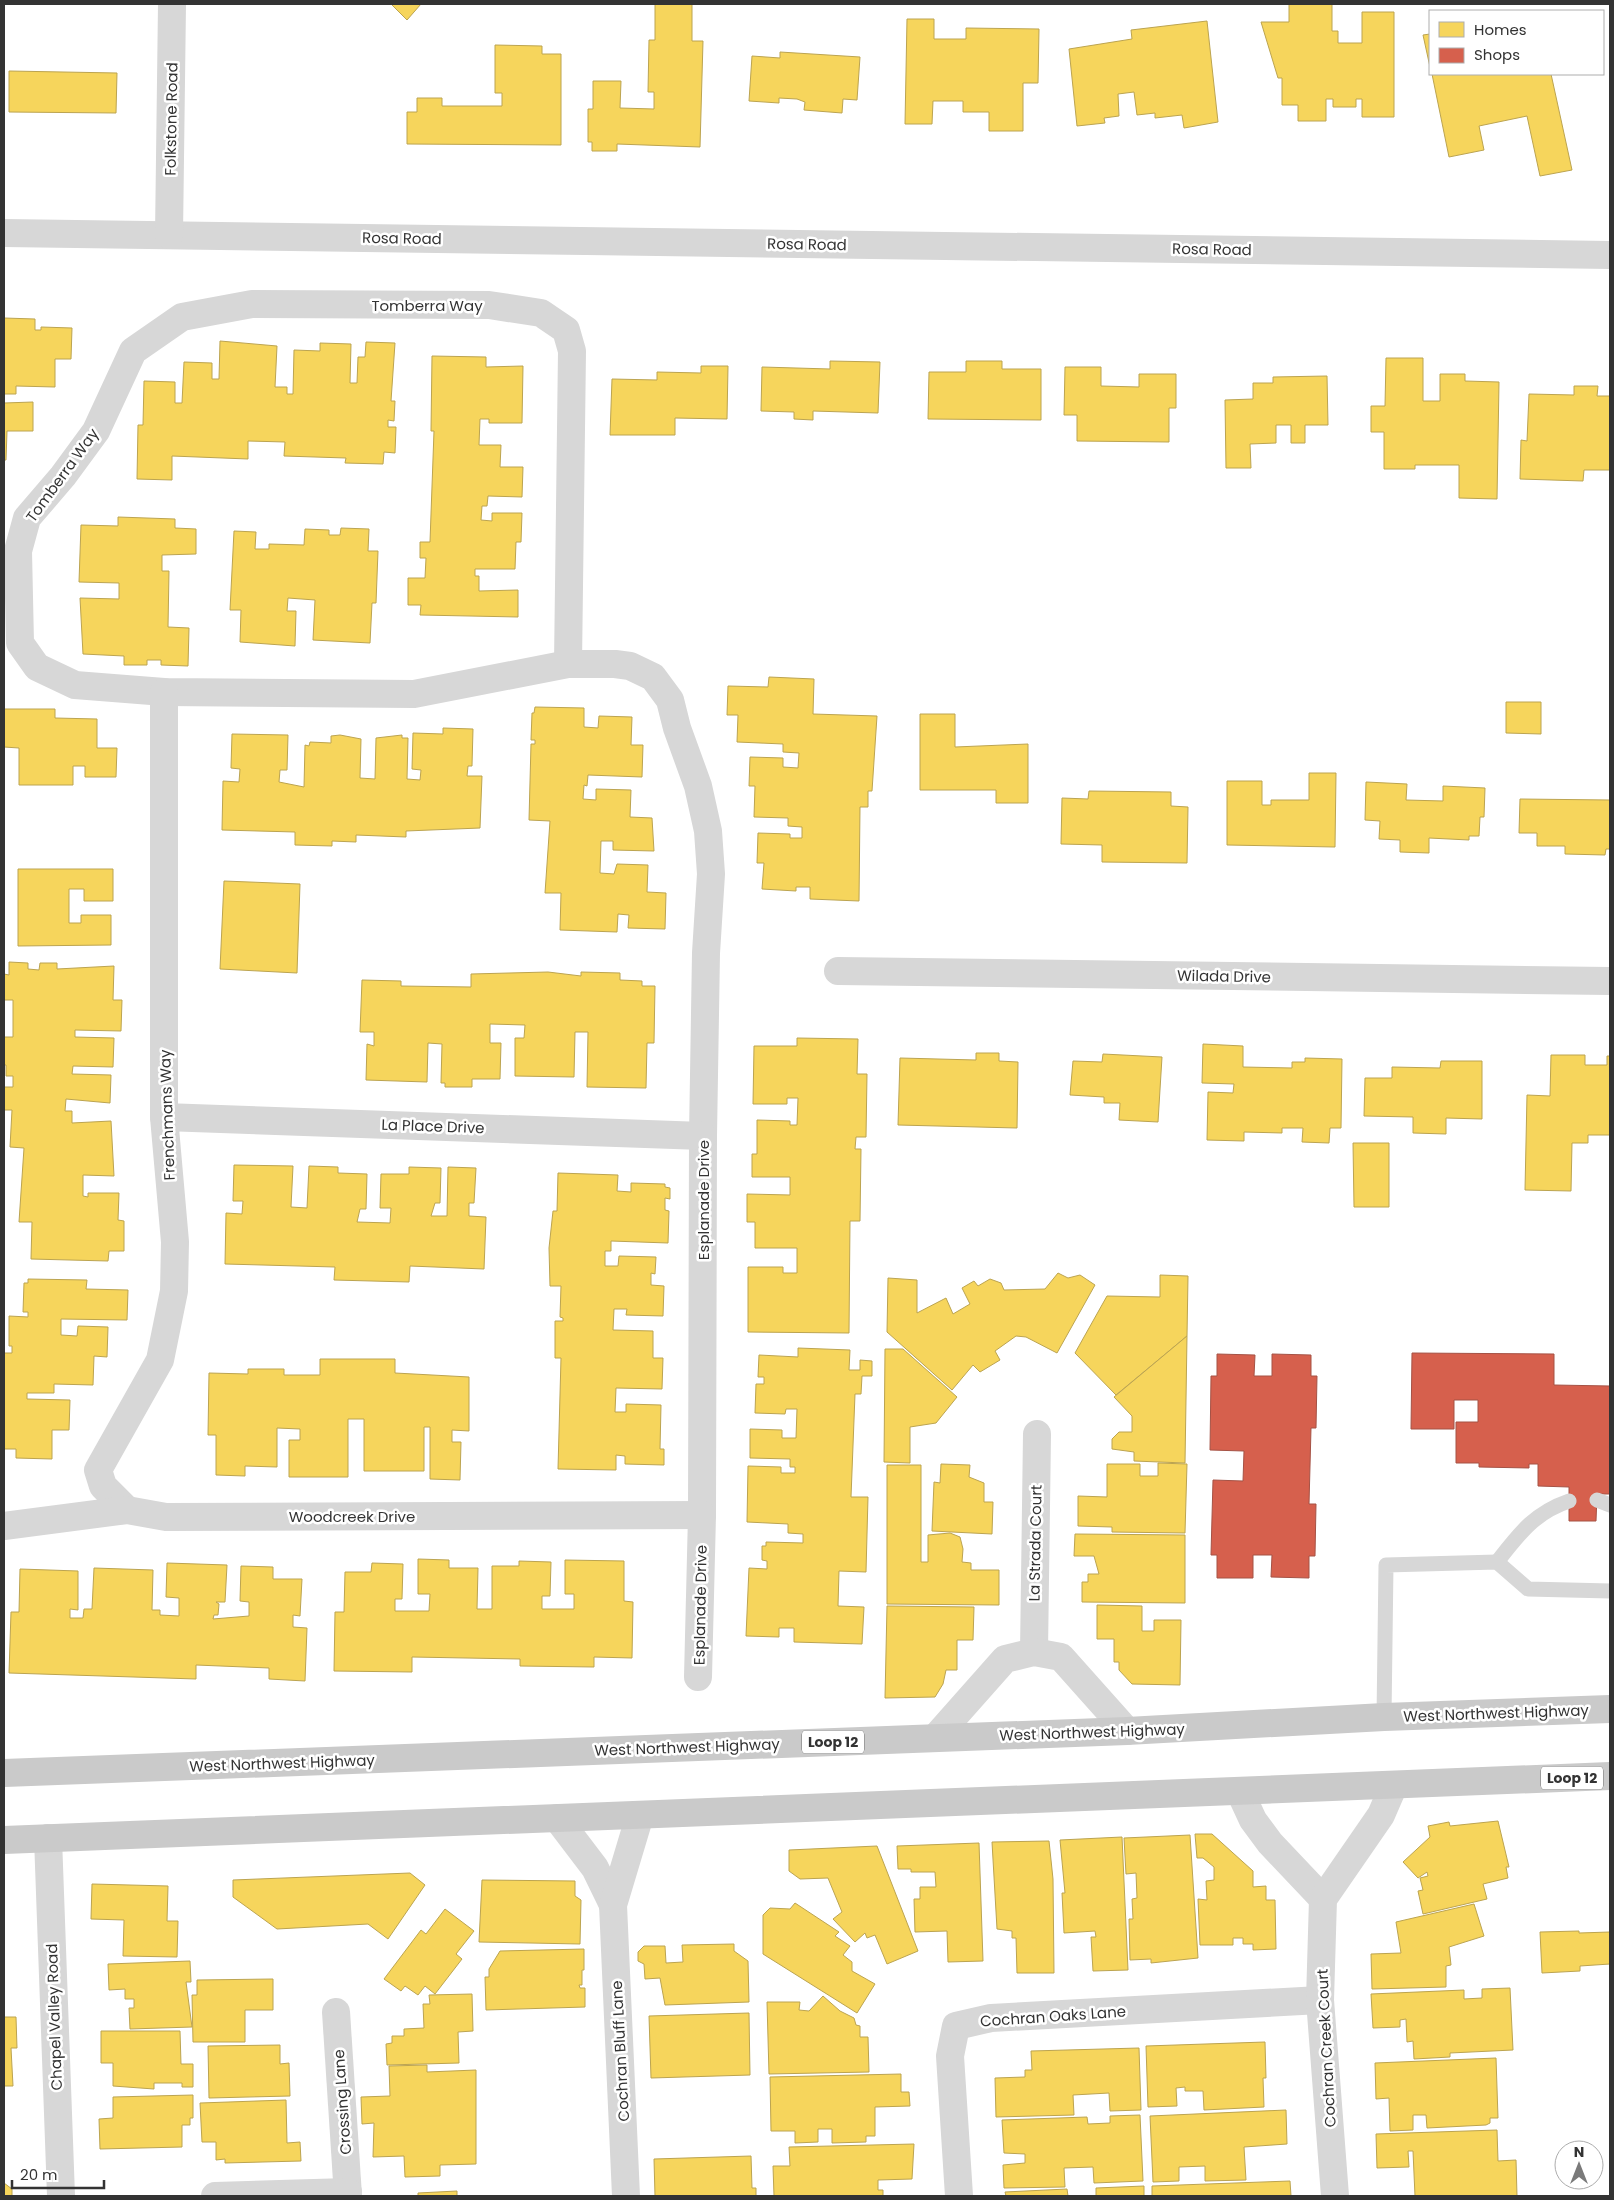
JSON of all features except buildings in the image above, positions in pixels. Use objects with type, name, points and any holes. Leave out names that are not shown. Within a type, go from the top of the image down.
[{"type":"main road","name":"West Northwest Highway","points":[[4,1774],[1127,1731],[1384,1717],[1610,1709]]},
{"type":"main road","name":"Loop 12","points":[[4,1840],[1610,1776]]},
{"type":"street","name":"Folkstone Road","points":[[169,235],[172,4]]},
{"type":"street","name":"Rosa Road","points":[[4,233],[1610,255]]},
{"type":"street","name":"Tomberra Way","points":[[568,664],[572,351],[566,330],[541,313],[489,305],[252,304],[182,317],[133,351],[96,430],[63,476],[27,518],[18,551],[20,643],[37,667],[75,685],[164,692],[414,694],[568,664],[615,664],[630,666],[653,677],[670,700],[677,728]]},
{"type":"street","name":"Frenchmans Way","points":[[127,1510],[103,1486],[98,1470],[160,1360],[174,1291],[175,1242],[164,1117],[164,692]]},
{"type":"street","name":"Esplanade Drive","points":[[677,728],[698,786],[708,831],[711,874],[706,952],[703,1136],[702,1515],[698,1677]]},
{"type":"street","name":"Wilada Drive","points":[[838,970],[1610,981]]},
{"type":"street","name":"La Place Drive","points":[[164,1117],[703,1136]]},
{"type":"street","name":"La Strada Court","points":[[1034,1652],[1037,1434]]},
{"type":"street","name":"Woodcreek Drive","points":[[4,1526],[127,1510],[166,1517],[702,1515]]},
{"type":"street","points":[[935,1738],[1006,1659],[1034,1652],[1061,1657],[1127,1731]]},
{"type":"street","points":[[1240,1792],[1254,1820],[1270,1843],[1323,1899],[1381,1815],[1394,1785]]},
{"type":"street","name":"Cochran Bluff Lane","points":[[626,2196],[614,1905],[640,1815]]},
{"type":"street","name":"Cochran Bluff Lane","points":[[557,1818],[595,1868],[614,1905]]},
{"type":"street","name":"Chapel Valley Road","points":[[48,1838],[61,2196]]},
{"type":"street","name":"Cochran Creek Court","points":[[1323,1899],[1320,2000],[1335,2196]]},
{"type":"street","name":"Cochran Oaks Lane","points":[[958,2196],[950,2056],[956,2026],[991,2018],[1320,2000]]},
{"type":"street","name":"Crossing Lane","points":[[215,2196],[348,2194],[336,2012]]},
{"type":"lane","points":[[1497,1562],[1526,1526],[1549,1508],[1569,1501]]},
{"type":"lane","points":[[1384,1717],[1386,1566],[1497,1562],[1528,1589],[1610,1591]]},
{"type":"lane","points":[[595,1868],[611,1871],[624,1866]]}]
